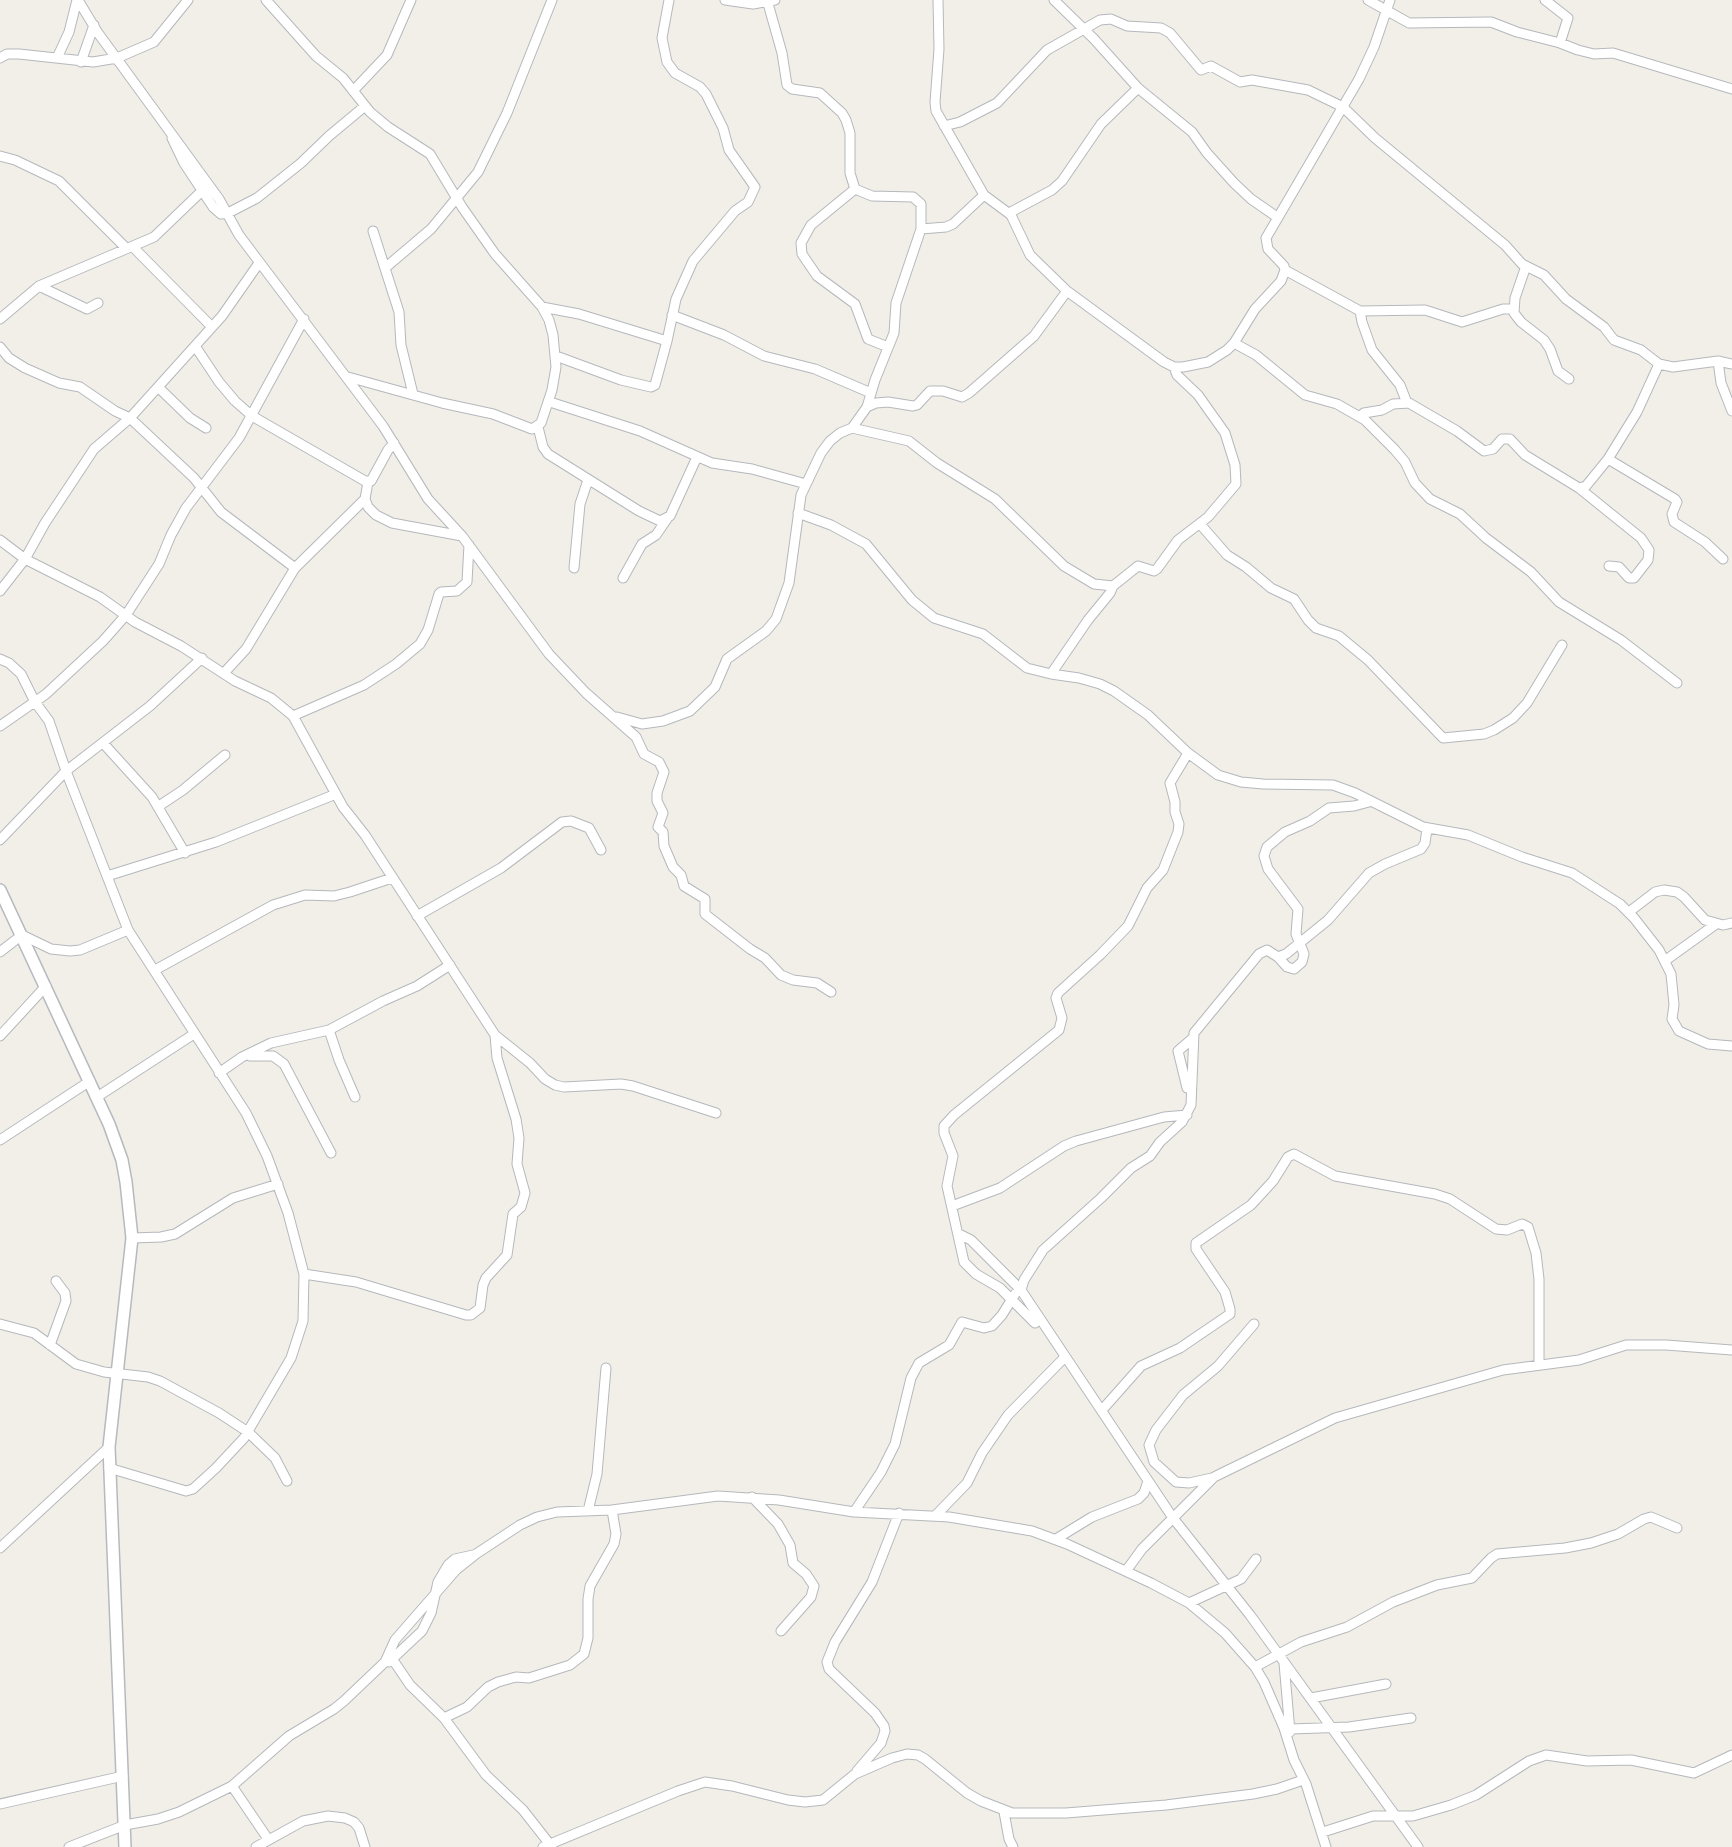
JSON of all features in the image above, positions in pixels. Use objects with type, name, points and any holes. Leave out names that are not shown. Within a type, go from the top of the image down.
[{"type":"street","points":[[78,0],[168,125],[178,152],[205,187],[217,211],[228,213],[257,198],[364,106]]},
{"type":"street","points":[[57,58],[78,0]]},
{"type":"street","points":[[2,44],[4,56],[81,62],[117,58],[154,42],[188,0]]},
{"type":"street","points":[[266,0],[364,106],[430,154],[495,254],[550,320],[555,378],[550,402],[538,427],[532,430],[493,414],[346,376]]},
{"type":"street","points":[[353,91],[387,55],[411,0]]},
{"type":"street","points":[[385,268],[430,229],[478,172],[552,0]]},
{"type":"street","points":[[556,356],[621,380],[651,388],[656,384],[676,298],[693,261],[754,192],[729,150],[706,94],[675,73],[667,62],[662,38],[669,0]]},
{"type":"street","points":[[724,0],[753,4],[770,0],[788,85],[820,94],[846,120],[855,189]]},
{"type":"street","points":[[938,0],[936,111],[984,196],[1009,213],[1030,255],[1066,291],[1174,367],[1208,362],[1234,343],[1255,309],[1281,281],[1285,270]]},
{"type":"street","points":[[1054,0],[1138,88],[1183,123],[1251,200],[1277,217]]},
{"type":"street","points":[[1368,0],[1388,4],[1409,23],[1491,22],[1594,54],[1614,53],[1732,89]]},
{"type":"street","points":[[1545,0],[1568,18],[1560,43]]},
{"type":"street","points":[[1388,4],[1374,47],[1277,217],[1266,242],[1268,249],[1285,270],[1360,312],[1426,310],[1462,322],[1514,309]]},
{"type":"street","points":[[944,126],[997,102],[1047,50],[1104,19],[1128,26],[1161,28],[1170,33],[1199,69],[1214,67],[1240,82],[1254,80],[1308,90],[1343,107],[1526,266],[1544,275],[1566,300],[1604,327],[1614,340],[1641,350],[1659,364],[1679,367],[1718,360],[1732,364]]},
{"type":"street","points":[[81,62],[94,25]]},
{"type":"street","points":[[1009,213],[1052,190],[1101,124],[1138,88]]},
{"type":"street","points":[[0,156],[59,181],[211,326]]},
{"type":"street","points":[[0,318],[39,286],[154,237],[205,187]]},
{"type":"street","points":[[610,713],[635,724],[682,716],[715,687],[727,659],[776,619],[789,582],[806,484],[821,453],[840,433],[852,428],[867,407],[921,229],[922,210],[917,198],[872,196],[855,189]]},
{"type":"street","points":[[855,189],[811,225],[801,243],[802,254],[817,276],[855,304],[868,338],[888,347]]},
{"type":"street","points":[[921,229],[952,224],[984,196]]},
{"type":"street","points":[[228,213],[238,234],[394,443],[428,499],[466,540],[549,654],[636,737],[644,754],[657,759],[663,768],[657,798],[662,813],[658,827],[664,832],[664,846],[672,867],[681,875],[684,886],[705,900],[705,914],[769,960],[781,975],[832,992]]},
{"type":"street","points":[[373,231],[401,319],[401,345],[414,394]]},
{"type":"street","points":[[0,590],[25,559],[94,449],[130,418],[195,346],[260,263]]},
{"type":"street","points":[[1526,266],[1514,309],[1522,322],[1544,340],[1558,370],[1569,379]]},
{"type":"street","points":[[39,286],[87,309],[98,304]]},
{"type":"street","points":[[867,407],[888,402],[917,406],[936,390],[962,396],[970,393],[1034,336],[1066,291]]},
{"type":"street","points":[[542,307],[579,314],[667,342]]},
{"type":"street","points":[[1360,312],[1372,350],[1400,385],[1407,402]]},
{"type":"street","points":[[672,315],[724,334],[764,356],[815,369],[870,393]]},
{"type":"street","points":[[0,726],[35,702],[126,615],[153,574],[178,521],[229,454],[252,416],[304,320]]},
{"type":"street","points":[[1234,343],[1256,354],[1294,389],[1360,416],[1395,450],[1430,499],[1460,514],[1520,562],[1558,602],[1621,640],[1677,683]]},
{"type":"street","points":[[195,346],[220,382],[252,416],[368,482]]},
{"type":"street","points":[[0,347],[25,368],[59,383],[80,387],[130,418],[221,512],[294,568]]},
{"type":"street","points":[[1718,360],[1722,389],[1732,411]]},
{"type":"street","points":[[1579,488],[1586,486],[1608,459],[1637,412],[1659,364]]},
{"type":"street","points":[[1051,674],[1113,586],[1138,566],[1154,571],[1178,540],[1219,507],[1236,484],[1225,433],[1174,367]]},
{"type":"street","points":[[158,387],[206,428]]},
{"type":"street","points":[[550,402],[640,431],[696,457],[806,484]]},
{"type":"street","points":[[1360,416],[1407,402],[1484,451],[1507,438],[1525,455],[1579,488],[1641,538],[1649,550],[1648,560],[1634,578],[1609,566]]},
{"type":"street","points":[[538,427],[544,451],[650,518],[666,519]]},
{"type":"street","points":[[852,428],[909,441],[995,499],[1064,566],[1094,584],[1113,586]]},
{"type":"street","points":[[394,443],[368,482],[368,507],[392,523],[466,540]]},
{"type":"street","points":[[623,578],[642,544],[656,535],[680,496],[696,457]]},
{"type":"street","points":[[1608,459],[1675,499],[1674,522],[1705,542],[1723,560]]},
{"type":"street","points":[[574,568],[580,504],[588,480]]},
{"type":"street","points":[[224,674],[246,649],[294,568],[365,500]]},
{"type":"street","points":[[798,513],[832,525],[866,544],[912,600],[934,618],[983,634],[1027,668],[1079,678],[1114,691],[1218,776],[1263,784],[1334,785],[1427,828],[1468,836],[1572,873],[1606,893],[1628,912],[1666,960],[1671,974],[1674,1025],[1682,1033],[1708,1044],[1732,1046]]},
{"type":"street","points":[[1200,524],[1227,555],[1270,588],[1294,599],[1312,624],[1339,636],[1368,660],[1442,738],[1484,734],[1513,718],[1527,704],[1562,645]]},
{"type":"street","points":[[0,540],[25,559],[100,597],[235,681],[271,698],[292,716],[336,794],[495,1035],[544,1079],[555,1086],[621,1084],[716,1112]]},
{"type":"street","points":[[292,716],[364,685],[420,644],[438,594],[457,591],[466,582],[466,540]]},
{"type":"street","points":[[0,840],[66,771],[162,696],[202,658]]},
{"type":"street","points":[[0,659],[21,674],[49,720],[128,930],[246,1113],[278,1184],[304,1274],[303,1321],[298,1342],[248,1432],[228,1456],[193,1489],[180,1490],[110,1468]]},
{"type":"street","points":[[103,743],[159,806],[185,854]]},
{"type":"street","points":[[1049,1335],[1000,1288],[968,1268],[946,1179],[953,1152],[944,1126],[1059,1030],[1062,1018],[1056,995],[1128,926],[1147,888],[1163,870],[1180,828],[1170,783],[1188,753]]},
{"type":"street","points":[[159,806],[225,755]]},
{"type":"street","points":[[107,876],[185,854],[336,794]]},
{"type":"street","points":[[854,1512],[896,1444],[918,1363],[949,1346],[962,1322],[984,1328],[992,1326],[1043,1250],[1130,1168],[1150,1156],[1182,1122],[1190,1096],[1178,1055],[1180,1048],[1259,954],[1270,950],[1289,968],[1298,968],[1304,958],[1296,934],[1298,909],[1268,869],[1266,850],[1279,836],[1329,808],[1369,802]]},
{"type":"street","points":[[417,916],[501,868],[562,822],[589,828],[600,850]]},
{"type":"street","points":[[1278,957],[1328,920],[1369,873],[1421,849],[1427,828]]},
{"type":"street","points":[[155,970],[273,905],[305,896],[334,896],[392,878]]},
{"type":"street","points":[[0,890],[97,1097],[122,1160],[130,1210],[132,1238],[108,1447],[125,1847]]},
{"type":"street","points":[[1628,912],[1664,890],[1677,892],[1702,918],[1716,924],[1732,923]]},
{"type":"street","points":[[1666,960],[1716,924]]},
{"type":"street","points":[[22,934],[51,949],[70,951],[128,930]]},
{"type":"street","points":[[0,952],[22,934]]},
{"type":"street","points":[[219,1073],[271,1043],[330,1030],[450,964]]},
{"type":"street","points":[[0,1036],[46,986]]},
{"type":"street","points":[[330,1030],[355,1097]]},
{"type":"street","points":[[97,1097],[194,1034]]},
{"type":"street","points":[[304,1274],[356,1282],[466,1314],[472,1315],[480,1308],[483,1285],[506,1255],[514,1214],[522,1207],[526,1193],[517,1164],[516,1119],[497,1058],[495,1035]]},
{"type":"street","points":[[242,1057],[268,1054],[284,1064],[331,1153]]},
{"type":"street","points":[[0,1140],[90,1082]]},
{"type":"street","points":[[952,1206],[1000,1188],[1076,1141],[1164,1117],[1186,1115]]},
{"type":"street","points":[[1102,1410],[1141,1366],[1180,1348],[1230,1314],[1219,1280],[1195,1246],[1250,1205],[1294,1154],[1334,1176],[1435,1194],[1496,1229],[1507,1230],[1522,1224],[1528,1227],[1539,1279],[1539,1365]]},
{"type":"street","points":[[132,1238],[174,1234],[233,1198],[278,1184]]},
{"type":"street","points":[[959,1234],[1019,1288],[1173,1518],[1228,1586],[1418,1847]]},
{"type":"street","points":[[50,1345],[66,1302],[56,1281]]},
{"type":"street","points":[[0,1324],[34,1334],[76,1364],[92,1370],[148,1376],[160,1381],[248,1432],[275,1458],[287,1481]]},
{"type":"street","points":[[1254,1324],[1218,1366],[1183,1395],[1149,1444],[1154,1462],[1176,1482],[1214,1477],[1335,1418],[1503,1370],[1580,1360],[1626,1345],[1732,1350]]},
{"type":"street","points":[[936,1516],[967,1482],[1008,1415],[1065,1357]]},
{"type":"street","points":[[588,1510],[597,1474],[606,1368]]},
{"type":"street","points":[[0,1548],[108,1447]]},
{"type":"street","points":[[1126,1571],[1142,1548],[1214,1477]]},
{"type":"street","points":[[1056,1539],[1092,1517],[1138,1498],[1148,1480]]},
{"type":"street","points":[[69,1847],[125,1825],[179,1812],[232,1786],[289,1736],[334,1709],[381,1667],[390,1657],[395,1640],[435,1593],[476,1554],[505,1534],[537,1517],[557,1512],[612,1510],[718,1496],[1004,1525],[1056,1539],[1189,1604],[1225,1633],[1255,1668],[1284,1728],[1326,1847]]},
{"type":"street","points":[[752,1497],[778,1524],[790,1545],[793,1562],[814,1586],[811,1597],[781,1631]]},
{"type":"street","points":[[444,1718],[466,1708],[498,1682],[570,1666],[584,1654],[590,1586],[616,1534],[612,1510]]},
{"type":"street","points":[[393,1660],[410,1686],[444,1718],[486,1775],[523,1810],[549,1846],[697,1784],[716,1783],[788,1800],[824,1800],[855,1774],[881,1743],[885,1731],[875,1713],[829,1669],[827,1662],[872,1582],[898,1513]]},
{"type":"street","points":[[1255,1668],[1281,1658],[1311,1638],[1347,1628],[1393,1602],[1437,1585],[1472,1578],[1497,1554],[1590,1543],[1651,1517],[1677,1528]]},
{"type":"street","points":[[1189,1604],[1247,1574],[1256,1559]]},
{"type":"street","points":[[381,1667],[422,1630],[435,1593]]},
{"type":"street","points":[[1281,1658],[1290,1750]]},
{"type":"street","points":[[1311,1698],[1386,1684]]},
{"type":"street","points":[[1290,1729],[1411,1718]]},
{"type":"street","points":[[1323,1832],[1374,1816],[1412,1816],[1451,1805],[1546,1755],[1587,1761],[1631,1760],[1694,1773],[1732,1754]]},
{"type":"street","points":[[855,1774],[892,1758],[918,1755],[966,1792],[1004,1812],[1056,1814],[1253,1794],[1304,1780]]},
{"type":"street","points":[[0,1804],[122,1776]]},
{"type":"street","points":[[232,1786],[268,1839]]},
{"type":"street","points":[[1004,1812],[1012,1847]]},
{"type":"street","points":[[256,1847],[303,1821],[328,1816],[354,1822],[360,1828],[365,1847]]}]
